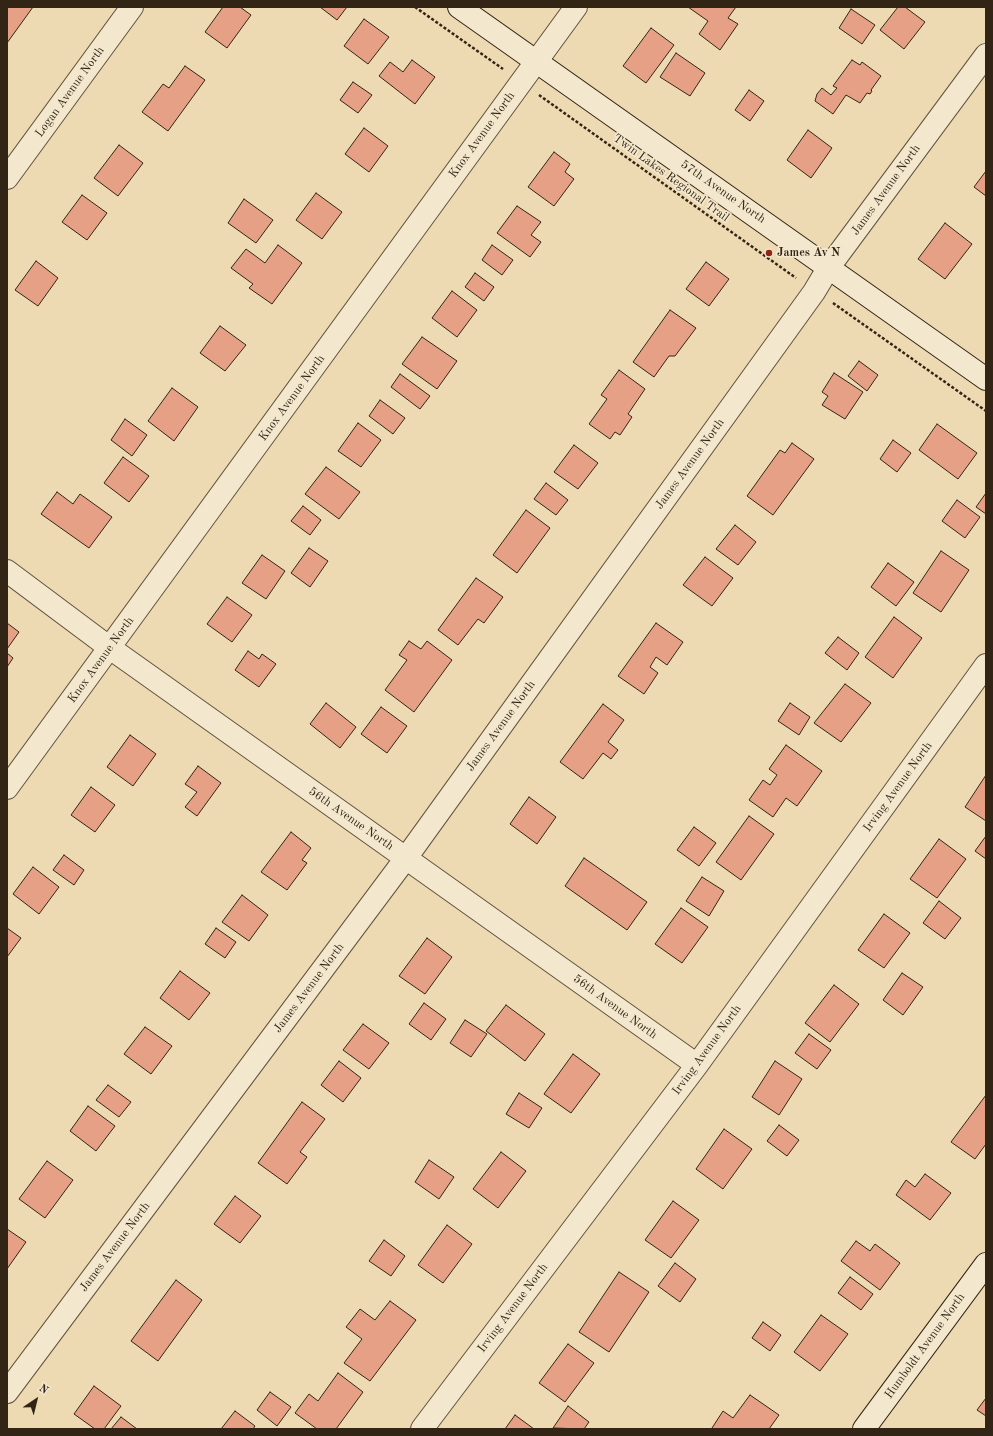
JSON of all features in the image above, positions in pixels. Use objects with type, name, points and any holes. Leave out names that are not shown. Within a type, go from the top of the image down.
[{"type":"street","name":"Logan Avenue North","points":[[7,178],[132,7]]},
{"type":"street","name":"57th Avenue North","points":[[459,7],[986,379]]},
{"type":"street","name":"Knox Avenue North","points":[[7,788],[576,7]]},
{"type":"street","name":"James Avenue North","points":[[7,1392],[406,858],[809,298],[829,267],[986,55]]},
{"type":"street","name":"56th Avenue North","points":[[7,571],[110,648],[696,1065]]},
{"type":"street","name":"Irving Avenue North","points":[[422,1429],[696,1065],[986,665]]},
{"type":"street","name":"Humboldt Avenue North","points":[[864,1429],[986,1264]]},
{"type":"path","points":[[415,7],[495,64]]},
{"type":"path","name":"Twin Lakes Regional Trail","points":[[544,98],[788,272]]},
{"type":"path","points":[[840,307],[986,411]]},
{"type":"building","points":[[7,7],[33,7],[7,43]]},
{"type":"building","points":[[223,7],[240,7],[251,15],[227,48],[205,32]]},
{"type":"building","points":[[320,7],[347,7],[337,20]]},
{"type":"building","points":[[688,7],[736,7],[728,18],[738,24],[720,50],[699,34],[708,21]]},
{"type":"building","points":[[898,7],[905,7],[925,22],[904,49],[880,30]]},
{"type":"building","points":[[851,9],[875,25],[862,44],[839,28]]},
{"type":"building","points":[[364,19],[389,37],[368,64],[344,46]]},
{"type":"building","points":[[651,28],[674,45],[646,83],[623,66]]},
{"type":"building","points":[[676,53],[705,73],[690,96],[660,77]]},
{"type":"building","points":[[412,60],[435,77],[415,104],[379,76],[390,62],[403,72]]},
{"type":"building","points":[[852,60],[860,65],[862,62],[881,76],[871,90],[872,91],[870,94],[867,93],[860,103],[846,95],[833,114],[815,101],[817,94],[822,88],[831,95],[837,88],[833,86]]},
{"type":"building","points":[[185,66],[205,80],[168,131],[142,112],[163,84],[169,88]]},
{"type":"building","points":[[353,82],[372,95],[358,113],[340,100]]},
{"type":"building","points":[[749,90],[764,101],[750,121],[735,110]]},
{"type":"building","points":[[364,128],[388,146],[369,172],[345,154]]},
{"type":"building","points":[[808,130],[832,148],[811,178],[787,160]]},
{"type":"building","points":[[119,145],[143,163],[118,196],[94,178]]},
{"type":"building","points":[[554,152],[570,164],[565,172],[574,179],[554,206],[528,187]]},
{"type":"building","points":[[986,171],[986,196],[974,187]]},
{"type":"building","points":[[316,193],[342,212],[322,239],[296,220]]},
{"type":"building","points":[[82,195],[107,213],[87,240],[62,222]]},
{"type":"building","points":[[244,199],[273,220],[256,243],[228,223]]},
{"type":"building","points":[[517,206],[541,222],[531,235],[541,242],[530,257],[497,233]]},
{"type":"building","points":[[945,223],[972,244],[945,279],[918,259]]},
{"type":"building","points":[[278,245],[302,263],[272,304],[249,288],[253,284],[231,268],[246,249],[265,263]]},
{"type":"building","points":[[492,245],[513,260],[502,275],[482,260]]},
{"type":"building","points":[[36,261],[58,278],[38,306],[15,290]]},
{"type":"building","points":[[706,262],[729,279],[709,306],[686,289]]},
{"type":"building","points":[[475,273],[494,287],[484,301],[465,287]]},
{"type":"building","points":[[452,291],[477,310],[457,337],[432,318]]},
{"type":"building","points":[[670,310],[696,328],[675,356],[669,356],[654,377],[633,362]]},
{"type":"building","points":[[220,326],[246,345],[225,371],[200,353]]},
{"type":"building","points":[[422,337],[457,361],[437,389],[402,364]]},
{"type":"building","points":[[859,361],[878,375],[867,391],[848,376]]},
{"type":"building","points":[[619,370],[645,389],[628,414],[632,417],[620,435],[615,432],[610,439],[589,424],[607,399],[601,395]]},
{"type":"building","points":[[834,373],[863,392],[845,419],[822,405],[828,396],[822,392]]},
{"type":"building","points":[[400,374],[430,396],[420,409],[391,387]]},
{"type":"building","points":[[172,388],[198,407],[174,441],[148,421]]},
{"type":"building","points":[[380,400],[405,418],[393,434],[369,416]]},
{"type":"building","points":[[125,419],[147,435],[132,456],[111,440]]},
{"type":"building","points":[[358,423],[381,440],[361,467],[338,451]]},
{"type":"building","points":[[937,424],[977,453],[958,479],[919,450]]},
{"type":"building","points":[[893,440],[911,453],[897,472],[880,459]]},
{"type":"building","points":[[792,443],[814,459],[773,515],[747,496],[780,450],[785,453]]},
{"type":"building","points":[[574,445],[598,463],[578,489],[554,472]]},
{"type":"building","points":[[123,457],[149,476],[129,502],[104,483]]},
{"type":"building","points":[[326,467],[360,492],[339,519],[305,494]]},
{"type":"building","points":[[546,483],[568,500],[556,515],[534,499]]},
{"type":"building","points":[[57,492],[73,504],[80,494],[112,517],[89,548],[41,514]]},
{"type":"building","points":[[986,493],[986,514],[976,507]]},
{"type":"building","points":[[957,500],[980,517],[965,538],[942,521]]},
{"type":"building","points":[[303,506],[321,520],[310,535],[291,521]]},
{"type":"building","points":[[526,510],[550,528],[517,573],[493,555]]},
{"type":"building","points":[[735,525],[756,542],[738,565],[716,549]]},
{"type":"building","points":[[309,548],[328,561],[310,587],[291,573]]},
{"type":"building","points":[[941,551],[969,570],[941,612],[913,593]]},
{"type":"building","points":[[262,555],[285,571],[266,599],[242,583]]},
{"type":"building","points":[[705,557],[733,578],[712,606],[683,585]]},
{"type":"building","points":[[888,563],[914,582],[896,606],[871,587]]},
{"type":"building","points":[[476,578],[503,597],[484,623],[478,619],[458,645],[438,630]]},
{"type":"building","points":[[227,597],[252,615],[232,642],[207,624]]},
{"type":"building","points":[[894,617],[922,638],[893,678],[865,657]]},
{"type":"building","points":[[7,623],[19,632],[7,649]]},
{"type":"building","points":[[656,623],[683,642],[667,665],[656,657],[650,667],[658,673],[644,694],[618,676]]},
{"type":"building","points":[[838,637],[859,653],[847,670],[825,653]]},
{"type":"building","points":[[409,641],[421,649],[427,641],[452,660],[414,712],[385,690],[407,660],[399,655]]},
{"type":"building","points":[[248,651],[259,659],[262,654],[276,664],[259,687],[235,670]]},
{"type":"building","points":[[7,653],[13,658],[7,667]]},
{"type":"building","points":[[845,684],[871,703],[841,742],[814,723]]},
{"type":"building","points":[[326,703],[356,727],[340,748],[310,724]]},
{"type":"building","points":[[790,703],[810,717],[799,735],[778,721]]},
{"type":"building","points":[[603,704],[624,720],[608,742],[618,750],[611,759],[603,753],[583,779],[560,762]]},
{"type":"building","points":[[381,707],[407,726],[387,753],[361,734]]},
{"type":"building","points":[[130,735],[156,754],[133,786],[107,767]]},
{"type":"building","points":[[786,745],[822,771],[797,806],[786,798],[773,817],[749,800],[763,780],[770,785],[777,775],[769,769]]},
{"type":"building","points":[[198,766],[221,783],[197,816],[185,807],[197,792],[185,784]]},
{"type":"building","points":[[986,775],[986,821],[965,807]]},
{"type":"building","points":[[91,787],[115,805],[95,832],[71,815]]},
{"type":"building","points":[[529,797],[556,817],[537,844],[510,824]]},
{"type":"building","points":[[749,816],[774,834],[741,880],[716,862]]},
{"type":"building","points":[[694,827],[716,843],[699,866],[677,850]]},
{"type":"building","points":[[291,832],[311,848],[302,860],[307,863],[287,890],[261,872]]},
{"type":"building","points":[[986,836],[986,859],[975,851]]},
{"type":"building","points":[[939,839],[966,859],[937,898],[910,879]]},
{"type":"building","points":[[64,855],[84,870],[74,885],[53,870]]},
{"type":"building","points":[[584,858],[647,902],[627,930],[565,886]]},
{"type":"building","points":[[33,867],[59,887],[39,914],[13,894]]},
{"type":"building","points":[[702,877],[724,891],[709,916],[686,901]]},
{"type":"building","points":[[242,895],[268,915],[249,941],[222,922]]},
{"type":"building","points":[[939,901],[961,918],[945,939],[923,923]]},
{"type":"building","points":[[681,908],[708,927],[682,963],[655,944]]},
{"type":"building","points":[[884,914],[910,933],[884,968],[858,950]]},
{"type":"building","points":[[7,928],[21,938],[7,957]]},
{"type":"building","points":[[216,928],[236,942],[225,958],[205,944]]},
{"type":"building","points":[[427,938],[452,957],[425,994],[399,976]]},
{"type":"building","points":[[180,971],[210,993],[189,1020],[160,998]]},
{"type":"building","points":[[902,973],[923,987],[903,1015],[883,1000]]},
{"type":"building","points":[[834,985],[859,1004],[830,1042],[805,1023]]},
{"type":"building","points":[[424,1003],[446,1019],[431,1040],[409,1024]]},
{"type":"building","points":[[506,1005],[545,1034],[525,1061],[486,1031]]},
{"type":"building","points":[[465,1020],[487,1034],[471,1057],[450,1043]]},
{"type":"building","points":[[363,1024],[389,1043],[369,1069],[343,1050]]},
{"type":"building","points":[[145,1027],[172,1046],[151,1074],[124,1054]]},
{"type":"building","points":[[809,1034],[831,1050],[817,1069],[795,1053]]},
{"type":"building","points":[[573,1054],[600,1074],[571,1113],[544,1094]]},
{"type":"building","points":[[339,1061],[361,1078],[343,1102],[321,1085]]},
{"type":"building","points":[[775,1061],[802,1079],[779,1115],[752,1097]]},
{"type":"building","points":[[108,1085],[131,1102],[119,1117],[96,1100]]},
{"type":"building","points":[[519,1093],[542,1108],[529,1128],[506,1114]]},
{"type":"building","points":[[986,1095],[986,1144],[975,1159],[951,1142]]},
{"type":"building","points":[[302,1102],[325,1119],[300,1152],[307,1157],[287,1184],[258,1163]]},
{"type":"building","points":[[88,1106],[115,1126],[96,1151],[70,1131]]},
{"type":"building","points":[[779,1125],[799,1140],[787,1156],[767,1141]]},
{"type":"building","points":[[724,1129],[752,1149],[723,1189],[696,1169]]},
{"type":"building","points":[[501,1152],[526,1171],[498,1208],[473,1189]]},
{"type":"building","points":[[429,1160],[454,1177],[439,1199],[415,1182]]},
{"type":"building","points":[[47,1161],[73,1180],[45,1218],[19,1199]]},
{"type":"building","points":[[925,1174],[951,1193],[930,1220],[896,1195],[906,1180],[915,1187]]},
{"type":"building","points":[[235,1196],[261,1216],[240,1243],[214,1224]]},
{"type":"building","points":[[673,1201],[699,1220],[671,1258],[645,1240]]},
{"type":"building","points":[[447,1225],[472,1244],[443,1283],[418,1265]]},
{"type":"building","points":[[7,1229],[26,1242],[7,1269]]},
{"type":"building","points":[[384,1240],[405,1256],[391,1276],[369,1261]]},
{"type":"building","points":[[856,1241],[870,1251],[875,1244],[900,1263],[880,1290],[841,1261]]},
{"type":"building","points":[[675,1263],[696,1279],[680,1302],[658,1286]]},
{"type":"building","points":[[619,1272],[649,1292],[609,1352],[579,1332]]},
{"type":"building","points":[[850,1277],[873,1294],[861,1310],[838,1293]]},
{"type":"building","points":[[176,1280],[202,1300],[158,1361],[131,1341]]},
{"type":"building","points":[[390,1301],[416,1320],[370,1381],[344,1363],[362,1339],[346,1327],[360,1309],[375,1320]]},
{"type":"building","points":[[821,1315],[848,1334],[820,1371],[794,1352]]},
{"type":"building","points":[[763,1322],[781,1335],[770,1351],[752,1338]]},
{"type":"building","points":[[568,1344],[594,1363],[565,1402],[539,1383]]},
{"type":"building","points":[[338,1373],[363,1392],[336,1429],[317,1429],[295,1413],[309,1394],[318,1401]]},
{"type":"building","points":[[94,1386],[121,1406],[104,1429],[95,1429],[74,1414]]},
{"type":"building","points":[[270,1392],[291,1407],[277,1426],[257,1410]]},
{"type":"building","points":[[750,1395],[779,1415],[769,1429],[712,1428],[723,1411],[733,1418]]},
{"type":"building","points":[[986,1398],[986,1416],[977,1410]]},
{"type":"building","points":[[568,1406],[589,1422],[584,1429],[553,1428]]},
{"type":"building","points":[[235,1411],[255,1426],[253,1429],[221,1429]]},
{"type":"building","points":[[515,1415],[534,1429],[505,1429]]},
{"type":"building","points":[[121,1417],[137,1429],[111,1429]]},
{"type":"place","name":"James Av N","points":[[769,253]]}]
